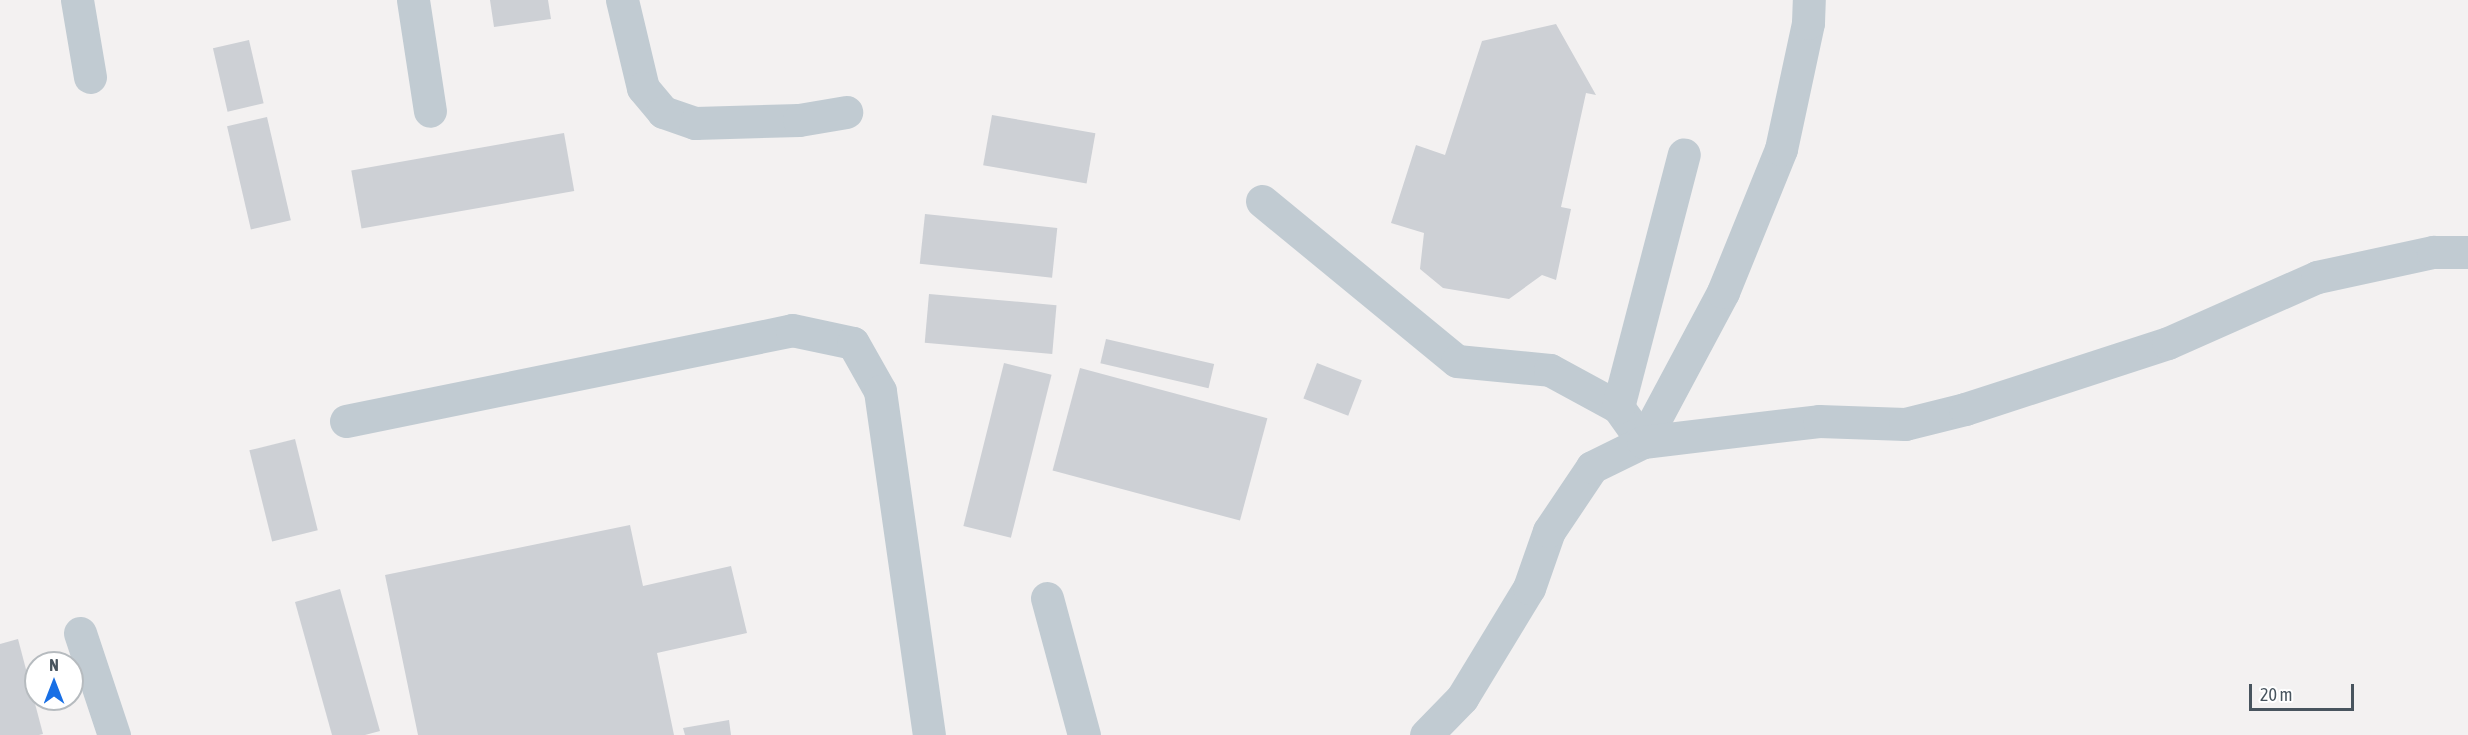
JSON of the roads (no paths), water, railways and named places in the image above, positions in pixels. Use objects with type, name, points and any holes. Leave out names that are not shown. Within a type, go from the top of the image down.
[{"type":"street","points":[[77,0],[90,77]]},
{"type":"street","points":[[413,0],[430,111]]},
{"type":"street","points":[[622,0],[643,88],[663,112],[694,123],[798,120],[846,112]]},
{"type":"street","points":[[1643,442],[1723,292],[1781,149],[1808,23],[1809,0]]},
{"type":"street","points":[[1618,407],[1683,154]]},
{"type":"street","points":[[1262,201],[1458,361],[1550,370],[1618,407],[1643,442]]},
{"type":"street","points":[[1426,735],[1462,698],[1529,588],[1549,531],[1592,467],[1643,442],[1819,421],[1905,424],[1965,409],[2168,344],[2318,277],[2433,252],[2468,252]]},
{"type":"street","points":[[346,421],[792,330],[853,344],[880,391],[929,735]]},
{"type":"street","points":[[1047,598],[1084,735]]},
{"type":"street","points":[[80,633],[114,735]]}]
